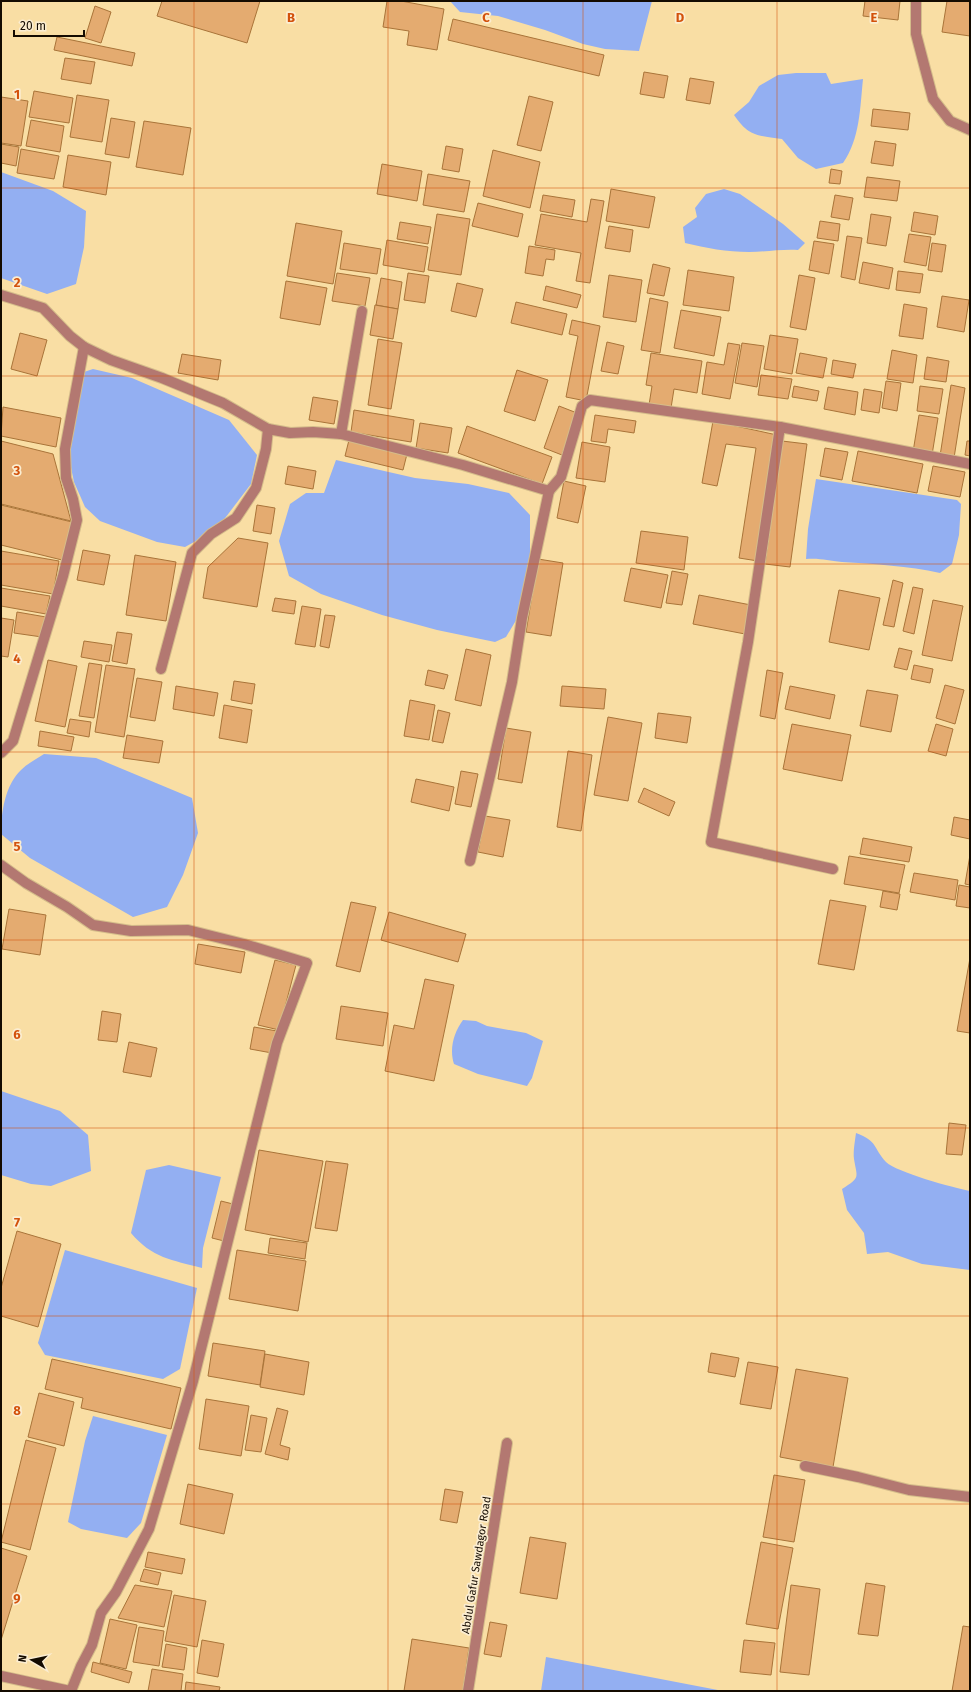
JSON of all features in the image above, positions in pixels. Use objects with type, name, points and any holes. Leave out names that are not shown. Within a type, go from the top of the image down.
[{"type":"street","points":[[916,1],[916,34],[933,99],[950,121],[970,130]]},
{"type":"street","points":[[1,295],[43,308],[70,336],[84,347],[111,360],[162,378],[223,403],[268,429],[290,433],[341,434],[462,465],[549,491]]},
{"type":"street","points":[[341,434],[362,311]]},
{"type":"street","points":[[1,753],[13,741],[78,520],[66,478],[66,449],[84,347]]},
{"type":"street","points":[[470,861],[512,682],[522,618],[549,491],[561,477],[582,406],[590,400],[780,427],[970,464]]},
{"type":"street","points":[[780,427],[748,642],[711,842],[833,869]]},
{"type":"street","points":[[161,669],[192,553],[211,534],[236,518],[256,488],[266,449],[268,429]]},
{"type":"street","points":[[1,865],[26,883],[93,924],[131,931],[188,930],[244,944],[308,963],[277,1043],[192,1381],[149,1529],[116,1592],[101,1613],[92,1645],[81,1666],[71,1691],[1,1676]]},
{"type":"street","name":"Abdul Gafur Sawdagor Road","points":[[468,1691],[507,1443]]},
{"type":"street","points":[[805,1466],[858,1476],[909,1490],[970,1497]]},
{"type":"water","points":[[450,1],[652,1],[639,51],[605,49],[583,44],[545,30],[498,16],[460,12]]},
{"type":"water","points":[[796,73],[826,73],[831,84],[863,79],[856,134],[849,154],[843,163],[816,169],[798,158],[782,139],[754,134],[744,127],[734,115],[749,102],[759,86],[778,75]]},
{"type":"water","points":[[1,172],[53,191],[86,211],[84,247],[76,284],[47,294],[1,278]]},
{"type":"water","points":[[724,189],[740,194],[783,224],[805,243],[798,250],[749,252],[701,247],[685,243],[683,227],[697,217],[695,208],[706,194]]},
{"type":"water","points":[[93,369],[132,378],[229,420],[257,455],[251,484],[216,530],[185,547],[157,542],[100,521],[85,507],[74,482],[69,458],[84,372]]},
{"type":"water","points":[[336,460],[415,478],[468,484],[509,493],[530,515],[530,560],[518,617],[506,637],[495,642],[437,630],[382,615],[321,594],[289,576],[279,541],[290,504],[306,493],[324,493]]},
{"type":"water","points":[[816,479],[957,500],[961,504],[959,535],[952,564],[940,573],[891,566],[806,559],[808,529]]},
{"type":"water","points":[[44,754],[96,758],[192,798],[198,833],[183,875],[167,907],[133,917],[30,858],[1,834],[3,808],[11,783],[23,768]]},
{"type":"water","points":[[463,1020],[476,1021],[487,1026],[526,1033],[543,1041],[532,1078],[527,1086],[478,1074],[454,1064],[452,1052],[453,1041]]},
{"type":"water","points":[[1,1091],[60,1111],[88,1135],[91,1171],[51,1186],[31,1184],[1,1175]]},
{"type":"water","points":[[856,1133],[872,1142],[886,1162],[892,1166],[926,1179],[970,1191],[970,1270],[922,1264],[888,1252],[867,1254],[864,1233],[847,1210],[842,1189],[855,1179],[857,1174],[854,1156]]},
{"type":"water","points":[[169,1165],[221,1177],[203,1248],[202,1268],[163,1257],[147,1248],[131,1233],[146,1170]]},
{"type":"water","points":[[65,1250],[197,1288],[180,1369],[163,1379],[45,1355],[38,1343]]},
{"type":"water","points":[[93,1416],[167,1435],[141,1523],[127,1538],[81,1529],[68,1522],[85,1441]]},
{"type":"water","points":[[546,1657],[723,1691],[541,1691]]},
{"type":"building","points":[[162,1],[260,1],[247,43],[157,16]]},
{"type":"building","points":[[387,1],[401,1],[444,9],[437,50],[407,45],[409,31],[383,27]]},
{"type":"building","points":[[865,1],[900,1],[898,20],[863,16]]},
{"type":"building","points":[[947,1],[970,1],[970,36],[942,32]]},
{"type":"building","points":[[95,6],[111,12],[101,43],[85,38]]},
{"type":"building","points":[[453,19],[604,55],[599,76],[448,40]]},
{"type":"building","points":[[57,37],[135,53],[132,66],[54,50]]},
{"type":"building","points":[[65,58],[95,62],[91,84],[61,79]]},
{"type":"building","points":[[644,72],[668,76],[664,98],[640,94]]},
{"type":"building","points":[[690,78],[714,82],[710,104],[686,100]]},
{"type":"building","points":[[34,91],[73,98],[69,123],[29,117]]},
{"type":"building","points":[[77,95],[109,100],[102,142],[70,137]]},
{"type":"building","points":[[529,96],[553,102],[541,151],[517,145]]},
{"type":"building","points":[[1,97],[28,101],[21,146],[1,143]]},
{"type":"building","points":[[873,109],[910,113],[908,130],[871,126]]},
{"type":"building","points":[[111,118],[135,122],[129,158],[105,154]]},
{"type":"building","points":[[31,120],[64,126],[60,152],[26,146]]},
{"type":"building","points":[[144,121],[191,128],[183,175],[136,167]]},
{"type":"building","points":[[875,141],[896,144],[893,166],[871,163]]},
{"type":"building","points":[[1,144],[19,147],[16,166],[1,163]]},
{"type":"building","points":[[446,146],[463,149],[459,172],[442,169]]},
{"type":"building","points":[[21,149],[59,156],[54,179],[17,173]]},
{"type":"building","points":[[493,150],[540,162],[530,208],[483,196]]},
{"type":"building","points":[[68,155],[111,162],[106,195],[63,187]]},
{"type":"building","points":[[382,164],[422,171],[417,201],[377,194]]},
{"type":"building","points":[[831,169],[842,171],[840,184],[829,183]]},
{"type":"building","points":[[428,174],[470,181],[464,212],[423,205]]},
{"type":"building","points":[[867,177],[900,181],[897,201],[864,197]]},
{"type":"building","points":[[611,189],[655,197],[649,228],[606,221]]},
{"type":"building","points":[[543,195],[575,200],[572,217],[540,211]]},
{"type":"building","points":[[835,195],[853,198],[849,220],[831,217]]},
{"type":"building","points":[[591,199],[604,201],[590,283],[576,281],[581,253],[535,245],[541,214],[587,222]]},
{"type":"building","points":[[478,203],[523,214],[518,237],[472,226]]},
{"type":"building","points":[[914,212],[938,216],[935,235],[911,231]]},
{"type":"building","points":[[437,214],[470,219],[461,275],[428,270]]},
{"type":"building","points":[[871,214],[891,217],[886,246],[867,243]]},
{"type":"building","points":[[820,221],[840,224],[838,241],[817,238]]},
{"type":"building","points":[[400,222],[431,227],[428,244],[397,239]]},
{"type":"building","points":[[296,223],[342,231],[333,284],[287,276]]},
{"type":"building","points":[[609,226],[633,230],[630,252],[605,248]]},
{"type":"building","points":[[909,234],[931,237],[926,266],[904,262]]},
{"type":"building","points":[[847,236],[862,238],[855,280],[841,277]]},
{"type":"building","points":[[387,240],[428,247],[424,272],[383,265]]},
{"type":"building","points":[[814,241],[834,244],[829,274],[809,270]]},
{"type":"building","points":[[344,243],[381,249],[377,274],[340,269]]},
{"type":"building","points":[[932,243],[946,245],[942,272],[928,270]]},
{"type":"building","points":[[529,246],[555,250],[554,260],[546,259],[543,276],[525,273]]},
{"type":"building","points":[[863,262],[893,268],[889,289],[859,283]]},
{"type":"building","points":[[653,264],[670,268],[664,296],[647,293]]},
{"type":"building","points":[[688,270],[734,277],[729,311],[683,305]]},
{"type":"building","points":[[898,271],[923,274],[920,293],[896,290]]},
{"type":"building","points":[[337,273],[370,278],[365,306],[332,301]]},
{"type":"building","points":[[408,273],[429,276],[425,303],[404,300]]},
{"type":"building","points":[[609,275],[642,280],[636,322],[603,317]]},
{"type":"building","points":[[799,275],[815,278],[806,330],[790,327]]},
{"type":"building","points":[[381,278],[402,282],[398,309],[376,305]]},
{"type":"building","points":[[286,281],[327,288],[320,325],[280,318]]},
{"type":"building","points":[[457,283],[483,289],[476,317],[451,311]]},
{"type":"building","points":[[546,286],[581,295],[577,308],[543,300]]},
{"type":"building","points":[[942,296],[969,300],[964,332],[937,327]]},
{"type":"building","points":[[650,298],[668,302],[660,353],[641,350]]},
{"type":"building","points":[[516,302],[567,314],[562,335],[511,323]]},
{"type":"building","points":[[904,304],[927,308],[923,339],[899,336]]},
{"type":"building","points":[[375,305],[398,309],[393,339],[370,335]]},
{"type":"building","points":[[681,310],[721,317],[714,356],[674,348]]},
{"type":"building","points":[[572,320],[600,326],[586,401],[566,397],[578,336],[569,334]]},
{"type":"building","points":[[20,333],[47,340],[37,376],[11,369]]},
{"type":"building","points":[[770,335],[798,339],[792,374],[764,369]]},
{"type":"building","points":[[378,339],[402,343],[391,409],[368,405]]},
{"type":"building","points":[[607,342],[624,346],[618,374],[601,371]]},
{"type":"building","points":[[728,343],[740,345],[730,399],[702,394],[707,362],[724,365]]},
{"type":"building","points":[[742,343],[764,346],[757,387],[735,383]]},
{"type":"building","points":[[892,350],[917,355],[913,383],[887,379]]},
{"type":"building","points":[[651,353],[702,361],[697,393],[674,389],[671,408],[649,405],[652,386],[646,385]]},
{"type":"building","points":[[800,353],[827,358],[823,378],[796,373]]},
{"type":"building","points":[[182,354],[221,360],[218,380],[178,373]]},
{"type":"building","points":[[927,357],[949,361],[946,382],[924,379]]},
{"type":"building","points":[[833,360],[856,364],[853,378],[831,374]]},
{"type":"building","points":[[517,370],[548,380],[535,421],[504,411]]},
{"type":"building","points":[[761,375],[792,379],[788,399],[758,395]]},
{"type":"building","points":[[886,381],[901,383],[897,411],[882,408]]},
{"type":"building","points":[[951,385],[965,388],[954,458],[940,456]]},
{"type":"building","points":[[794,386],[819,391],[817,401],[792,397]]},
{"type":"building","points":[[920,386],[943,389],[939,414],[917,411]]},
{"type":"building","points":[[828,387],[858,392],[855,415],[824,409]]},
{"type":"building","points":[[864,389],[882,392],[879,413],[861,410]]},
{"type":"building","points":[[313,397],[338,401],[334,424],[309,420]]},
{"type":"building","points":[[559,406],[577,413],[562,455],[544,448]]},
{"type":"building","points":[[3,407],[61,418],[56,447],[1,436]]},
{"type":"building","points":[[354,410],[414,420],[411,442],[351,432]]},
{"type":"building","points":[[595,415],[636,421],[634,433],[608,429],[606,443],[591,441]]},
{"type":"building","points":[[919,415],[938,418],[932,455],[913,452]]},
{"type":"building","points":[[713,421],[777,435],[758,561],[739,558],[756,448],[726,444],[717,486],[702,483]]},
{"type":"building","points":[[420,423],[452,428],[448,453],[416,448]]},
{"type":"building","points":[[467,426],[552,457],[542,484],[458,453]]},
{"type":"building","points":[[349,440],[407,454],[403,470],[345,456]]},
{"type":"building","points":[[1,441],[53,454],[71,521],[1,504]]},
{"type":"building","points":[[782,441],[807,444],[790,567],[765,564]]},
{"type":"building","points":[[967,441],[970,441],[970,456],[965,455]]},
{"type":"building","points":[[582,442],[610,447],[605,482],[576,478]]},
{"type":"building","points":[[825,448],[848,452],[842,480],[820,476]]},
{"type":"building","points":[[858,451],[923,464],[917,493],[852,481]]},
{"type":"building","points":[[288,466],[316,471],[313,489],[285,484]]},
{"type":"building","points":[[933,466],[965,472],[960,497],[928,491]]},
{"type":"building","points":[[564,481],[586,486],[578,523],[557,518]]},
{"type":"building","points":[[1,505],[72,522],[62,560],[1,545]]},
{"type":"building","points":[[257,505],[275,508],[271,534],[253,531]]},
{"type":"building","points":[[641,531],[688,537],[684,570],[636,563]]},
{"type":"building","points":[[238,538],[268,543],[257,607],[203,598],[208,567]]},
{"type":"building","points":[[83,550],[110,555],[104,585],[77,580]]},
{"type":"building","points":[[1,551],[59,561],[53,594],[1,585]]},
{"type":"building","points":[[135,555],[176,562],[166,621],[126,615]]},
{"type":"building","points":[[538,559],[563,563],[551,636],[526,632]]},
{"type":"building","points":[[631,568],[668,575],[661,608],[624,601]]},
{"type":"building","points":[[672,571],[688,574],[682,605],[666,603]]},
{"type":"building","points":[[893,580],[903,583],[894,627],[883,625]]},
{"type":"building","points":[[913,587],[923,589],[914,634],[903,631]]},
{"type":"building","points":[[1,588],[50,596],[46,614],[1,606]]},
{"type":"building","points":[[839,590],[880,598],[869,650],[829,642]]},
{"type":"building","points":[[699,595],[751,605],[745,634],[693,624]]},
{"type":"building","points":[[275,598],[296,601],[294,614],[272,611]]},
{"type":"building","points":[[933,600],[963,606],[952,661],[922,655]]},
{"type":"building","points":[[302,606],[321,609],[315,647],[295,644]]},
{"type":"building","points":[[17,612],[46,617],[42,637],[14,633]]},
{"type":"building","points":[[325,615],[335,616],[329,648],[320,646]]},
{"type":"building","points":[[1,618],[14,620],[8,657],[1,656]]},
{"type":"building","points":[[117,632],[132,634],[127,664],[112,661]]},
{"type":"building","points":[[84,641],[112,645],[109,662],[81,657]]},
{"type":"building","points":[[899,648],[912,651],[907,670],[894,667]]},
{"type":"building","points":[[466,649],[491,655],[481,706],[455,700]]},
{"type":"building","points":[[48,660],[77,666],[65,727],[35,721]]},
{"type":"building","points":[[89,663],[102,665],[94,718],[79,716]]},
{"type":"building","points":[[106,665],[135,669],[124,737],[95,732]]},
{"type":"building","points":[[914,665],[933,669],[930,683],[911,679]]},
{"type":"building","points":[[428,670],[448,675],[444,689],[425,685]]},
{"type":"building","points":[[767,670],[783,673],[775,719],[760,716]]},
{"type":"building","points":[[137,678],[162,682],[155,721],[130,717]]},
{"type":"building","points":[[234,681],[255,684],[252,704],[231,700]]},
{"type":"building","points":[[945,685],[964,690],[955,724],[936,718]]},
{"type":"building","points":[[176,686],[218,693],[214,716],[173,709]]},
{"type":"building","points":[[562,686],[606,689],[604,709],[560,706]]},
{"type":"building","points":[[790,686],[835,695],[830,719],[785,709]]},
{"type":"building","points":[[867,690],[898,695],[891,732],[860,726]]},
{"type":"building","points":[[410,700],[435,705],[429,740],[404,736]]},
{"type":"building","points":[[224,705],[252,710],[247,743],[219,738]]},
{"type":"building","points":[[438,710],[450,713],[443,743],[432,741]]},
{"type":"building","points":[[658,713],[691,717],[687,743],[655,738]]},
{"type":"building","points":[[608,717],[642,723],[628,801],[594,795]]},
{"type":"building","points":[[70,719],[91,722],[89,737],[67,733]]},
{"type":"building","points":[[792,724],[851,735],[842,781],[783,769]]},
{"type":"building","points":[[936,724],[953,729],[946,756],[928,751]]},
{"type":"building","points":[[506,728],[531,732],[522,783],[498,779]]},
{"type":"building","points":[[40,731],[74,737],[71,751],[38,746]]},
{"type":"building","points":[[127,735],[163,741],[159,763],[123,758]]},
{"type":"building","points":[[568,751],[592,755],[581,831],[557,827]]},
{"type":"building","points":[[461,771],[478,774],[471,807],[455,804]]},
{"type":"building","points":[[416,779],[454,787],[449,811],[411,802]]},
{"type":"building","points":[[644,788],[675,802],[669,816],[638,802]]},
{"type":"building","points":[[485,816],[510,820],[503,857],[478,852]]},
{"type":"building","points":[[954,817],[970,820],[970,839],[951,835]]},
{"type":"building","points":[[863,838],[912,847],[909,862],[860,854]]},
{"type":"building","points":[[970,855],[970,885],[965,884]]},
{"type":"building","points":[[849,856],[905,865],[899,893],[844,884]]},
{"type":"building","points":[[914,873],[958,880],[955,900],[910,892]]},
{"type":"building","points":[[959,885],[970,887],[970,908],[956,906]]},
{"type":"building","points":[[883,891],[900,894],[897,910],[880,907]]},
{"type":"building","points":[[830,900],[866,906],[854,970],[818,964]]},
{"type":"building","points":[[351,902],[376,907],[360,972],[336,966]]},
{"type":"building","points":[[9,909],[46,915],[40,955],[2,949]]},
{"type":"building","points":[[389,912],[466,934],[458,962],[381,940]]},
{"type":"building","points":[[198,944],[245,952],[241,973],[195,964]]},
{"type":"building","points":[[970,958],[970,1033],[957,1031]]},
{"type":"building","points":[[275,960],[296,965],[279,1030],[258,1025]]},
{"type":"building","points":[[425,979],[454,985],[434,1081],[385,1071],[394,1025],[414,1029]]},
{"type":"building","points":[[341,1006],[388,1013],[383,1046],[336,1039]]},
{"type":"building","points":[[102,1011],[121,1014],[117,1042],[98,1040]]},
{"type":"building","points":[[254,1027],[277,1031],[272,1053],[250,1049]]},
{"type":"building","points":[[129,1042],[157,1048],[151,1077],[123,1072]]},
{"type":"building","points":[[949,1123],[966,1125],[962,1155],[946,1154]]},
{"type":"building","points":[[259,1150],[323,1161],[308,1242],[245,1230]]},
{"type":"building","points":[[326,1161],[348,1164],[337,1231],[315,1228]]},
{"type":"building","points":[[221,1201],[233,1204],[224,1241],[212,1238]]},
{"type":"building","points":[[17,1231],[61,1244],[38,1327],[1,1316],[1,1288]]},
{"type":"building","points":[[270,1238],[307,1243],[305,1259],[268,1253]]},
{"type":"building","points":[[237,1250],[306,1261],[298,1311],[229,1299]]},
{"type":"building","points":[[213,1343],[265,1351],[260,1385],[208,1376]]},
{"type":"building","points":[[711,1353],[739,1358],[735,1377],[708,1372]]},
{"type":"building","points":[[265,1354],[309,1362],[304,1395],[260,1387]]},
{"type":"building","points":[[52,1359],[181,1388],[171,1429],[81,1408],[83,1398],[45,1389]]},
{"type":"building","points":[[748,1362],[778,1367],[771,1409],[740,1404]]},
{"type":"building","points":[[796,1369],[848,1378],[833,1467],[780,1457]]},
{"type":"building","points":[[39,1393],[74,1402],[64,1446],[28,1437]]},
{"type":"building","points":[[206,1399],[249,1406],[241,1456],[199,1449]]},
{"type":"building","points":[[277,1408],[288,1411],[280,1445],[290,1448],[288,1460],[265,1454]]},
{"type":"building","points":[[251,1415],[267,1418],[261,1452],[245,1450]]},
{"type":"building","points":[[26,1440],[56,1448],[30,1550],[1,1542]]},
{"type":"building","points":[[774,1475],[805,1480],[794,1542],[763,1537]]},
{"type":"building","points":[[188,1484],[233,1494],[224,1534],[180,1524]]},
{"type":"building","points":[[445,1489],[463,1492],[457,1523],[440,1520]]},
{"type":"building","points":[[530,1537],[566,1543],[557,1599],[520,1593]]},
{"type":"building","points":[[761,1542],[793,1548],[778,1629],[746,1624]]},
{"type":"building","points":[[1,1548],[27,1556],[1,1640]]},
{"type":"building","points":[[148,1552],[185,1559],[182,1574],[145,1567]]},
{"type":"building","points":[[144,1569],[161,1573],[158,1585],[140,1581]]},
{"type":"building","points":[[866,1583],[885,1586],[878,1636],[858,1634]]},
{"type":"building","points":[[135,1585],[172,1591],[164,1627],[118,1618]]},
{"type":"building","points":[[791,1585],[820,1589],[809,1675],[780,1672]]},
{"type":"building","points":[[174,1595],[206,1601],[197,1647],[165,1641]]},
{"type":"building","points":[[110,1619],[137,1625],[126,1669],[100,1663]]},
{"type":"building","points":[[490,1622],[507,1625],[501,1657],[484,1654]]},
{"type":"building","points":[[963,1626],[970,1627],[970,1691],[952,1691]]},
{"type":"building","points":[[139,1627],[164,1631],[159,1666],[133,1662]]},
{"type":"building","points":[[412,1639],[469,1648],[463,1691],[404,1691]]},
{"type":"building","points":[[202,1640],[224,1644],[218,1677],[197,1673]]},
{"type":"building","points":[[744,1640],[775,1643],[771,1675],[740,1672]]},
{"type":"building","points":[[166,1644],[187,1648],[184,1670],[162,1667]]},
{"type":"building","points":[[93,1662],[132,1672],[129,1683],[91,1672]]},
{"type":"building","points":[[152,1669],[183,1674],[181,1691],[148,1691]]},
{"type":"building","points":[[186,1682],[220,1687],[219,1691],[185,1691]]}]
